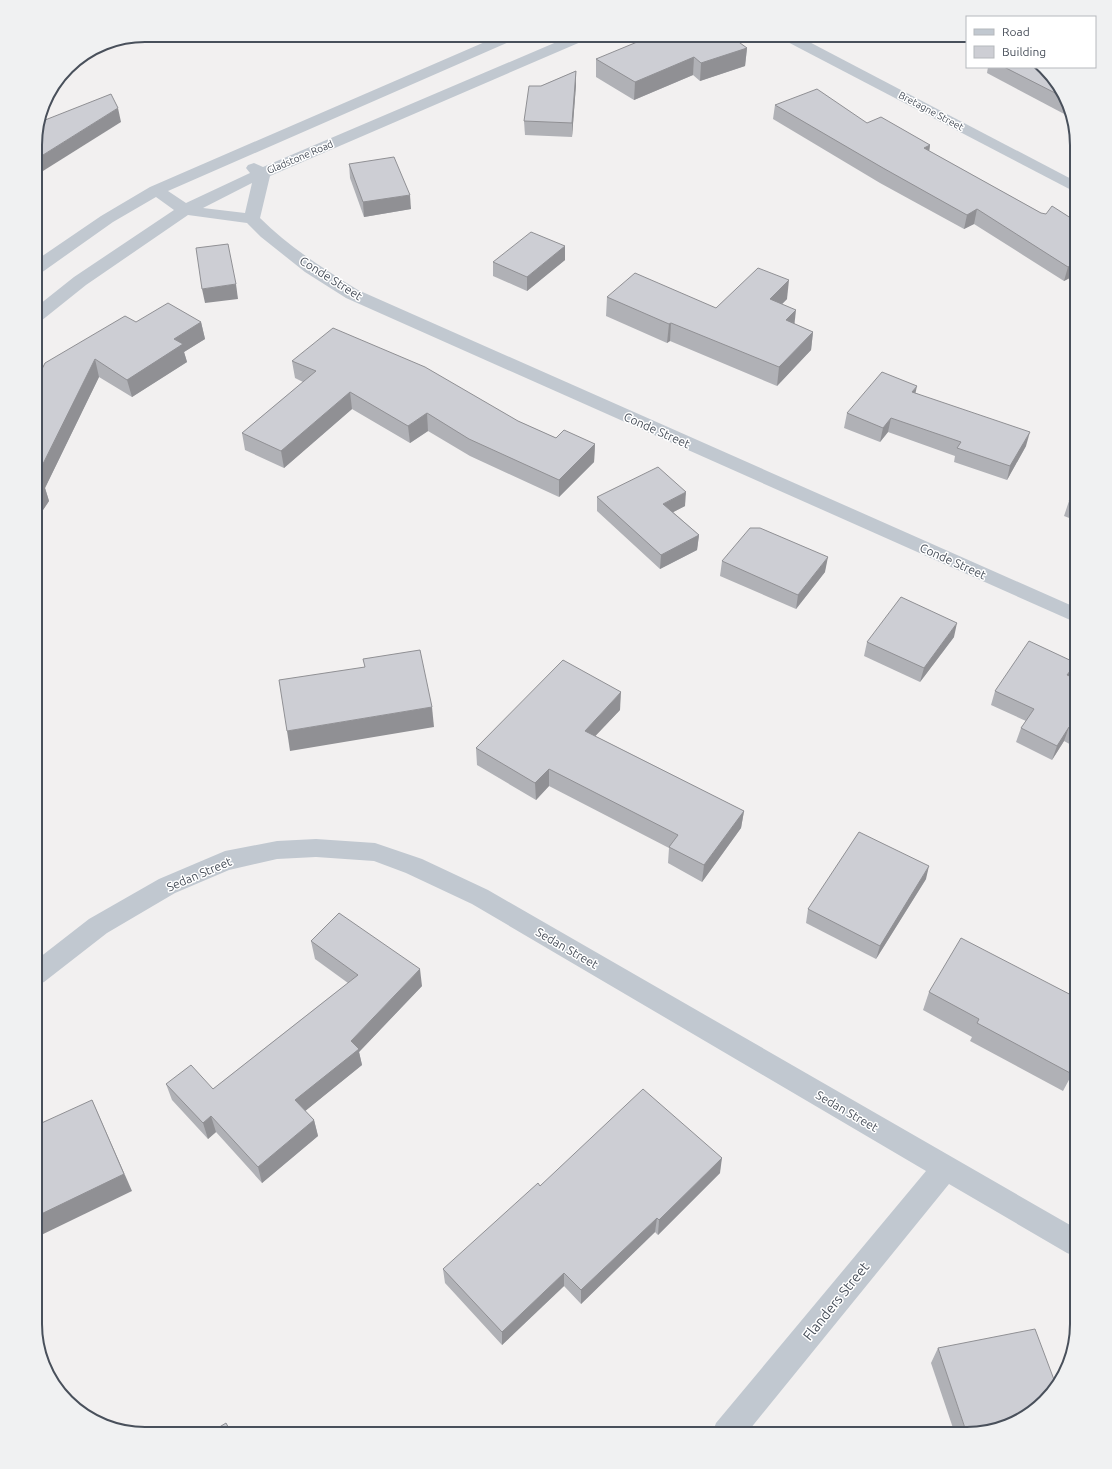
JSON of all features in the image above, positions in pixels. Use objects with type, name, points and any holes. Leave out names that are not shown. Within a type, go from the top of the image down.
[{"type":"street","points":[[42,264],[107,219],[156,190],[497,42]]},
{"type":"street","name":"Gladstone Road","points":[[42,311],[80,281],[185,210],[262,174],[569,42]]},
{"type":"street","name":"Bretagne Street","points":[[798,42],[1070,184]]},
{"type":"street","points":[[156,190],[185,210],[252,219],[262,174],[235,155]]},
{"type":"street","name":"Conde Street","points":[[252,219],[267,234],[312,268],[352,294],[1070,613]]},
{"type":"street","name":"Sedan Street","points":[[42,970],[98,926],[168,886],[225,861],[277,850],[316,848],[375,852],[414,866],[480,897],[1070,1240]]},
{"type":"street","name":"Flanders Street","points":[[734,1427],[945,1168]]},
{"type":"building","points":[[637,42],[739,42],[747,48],[701,63],[694,57],[635,82],[596,59]]},
{"type":"building","points":[[1006,68],[1036,68],[1056,94]]},
{"type":"building","points":[[576,71],[572,123],[524,121],[529,86],[541,86]]},
{"type":"building","points":[[817,89],[867,123],[881,117],[930,145],[924,148],[1041,213],[1046,214],[1052,206],[1070,218],[1070,266],[1068,267],[977,209],[967,215],[775,105]]},
{"type":"building","points":[[111,94],[118,108],[42,156],[42,138],[46,120]]},
{"type":"building","points":[[394,157],[410,195],[363,202],[349,164]]},
{"type":"building","points":[[531,232],[565,246],[527,277],[493,262]]},
{"type":"building","points":[[228,244],[236,284],[202,289],[196,248]]},
{"type":"building","points":[[758,268],[789,280],[770,299],[796,310],[786,320],[813,332],[779,367],[671,323],[669,324],[607,297],[635,273],[716,308]]},
{"type":"building","points":[[168,303],[201,322],[174,339],[183,344],[127,380],[95,359],[42,466],[42,369],[45,363],[125,316],[136,322]]},
{"type":"building","points":[[333,328],[425,367],[518,421],[556,438],[564,430],[595,444],[559,480],[469,439],[427,413],[408,426],[350,392],[281,451],[242,433],[316,371],[292,361]]},
{"type":"building","points":[[882,372],[917,386],[912,392],[1030,432],[1010,466],[957,448],[961,442],[891,418],[883,428],[847,413]]},
{"type":"building","points":[[658,467],[686,492],[663,504],[699,535],[661,555],[597,497]]},
{"type":"building","points":[[750,528],[760,528],[828,557],[798,595],[722,561]]},
{"type":"building","points":[[901,597],[957,623],[924,668],[867,642]]},
{"type":"building","points":[[1029,641],[1070,660],[1070,671],[1067,675],[1070,676],[1070,728],[1057,746],[1021,728],[1034,709],[995,691]]},
{"type":"building","points":[[420,650],[432,707],[287,731],[279,680],[365,667],[363,659]]},
{"type":"building","points":[[563,660],[621,692],[585,731],[744,811],[704,865],[669,847],[678,835],[549,769],[535,783],[476,748]]},
{"type":"building","points":[[859,832],[929,866],[880,946],[808,909]]},
{"type":"building","points":[[339,913],[420,969],[351,1041],[359,1049],[295,1100],[314,1120],[258,1167],[211,1116],[203,1123],[166,1084],[191,1065],[213,1089],[358,975],[311,941]]},
{"type":"building","points":[[961,938],[1070,994],[1070,1073],[977,1023],[979,1019],[929,992]]},
{"type":"building","points":[[643,1089],[722,1158],[659,1220],[657,1218],[581,1290],[564,1273],[502,1332],[443,1269],[538,1183],[540,1186]]},
{"type":"building","points":[[92,1100],[124,1174],[42,1214],[42,1123]]},
{"type":"building","points":[[1035,1329],[1054,1379],[1040,1397],[1019,1413],[994,1423],[981,1426],[965,1427],[938,1348]]},
{"type":"building","points":[[226,1423],[228,1427],[219,1427]]}]
